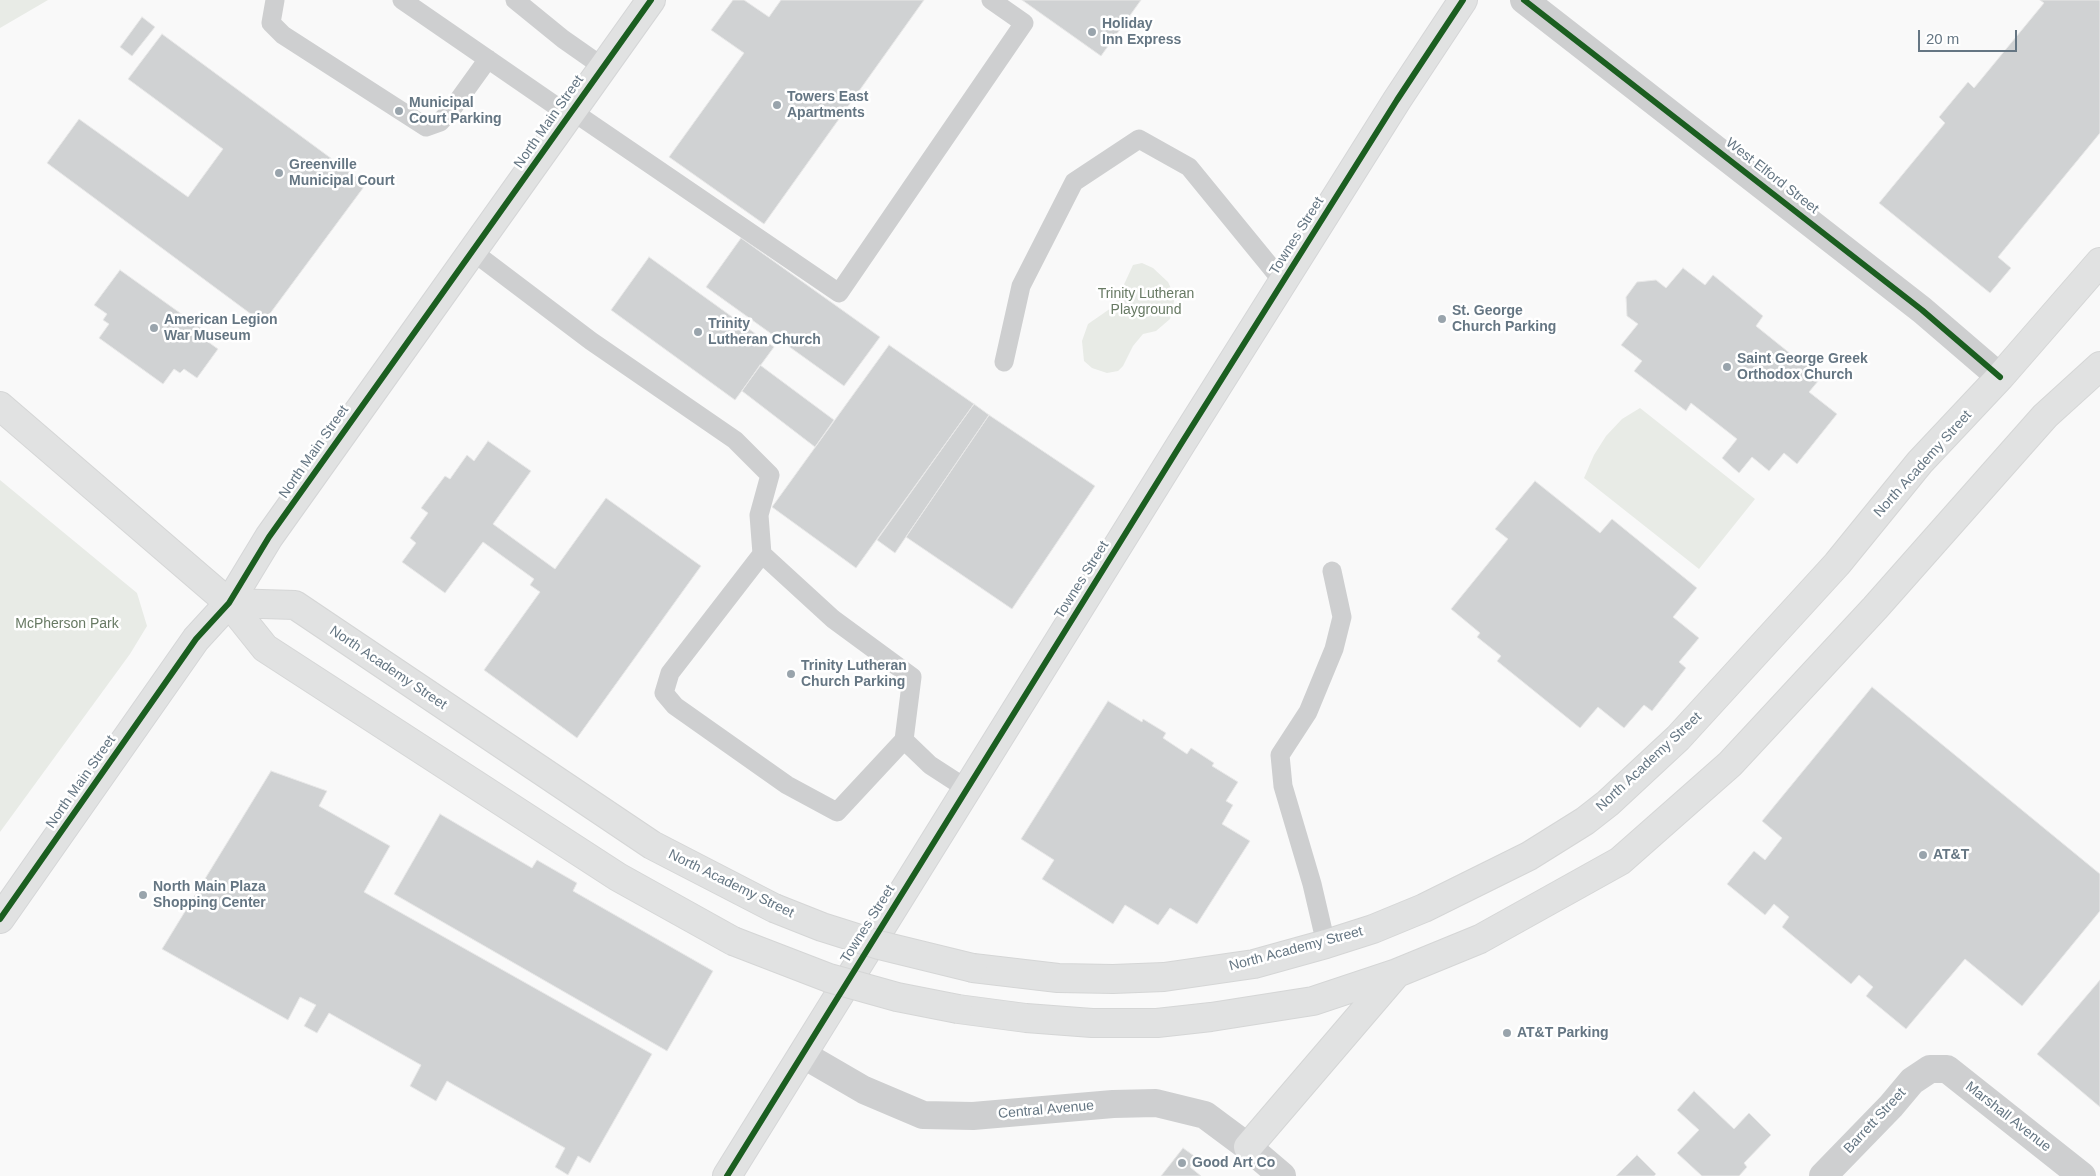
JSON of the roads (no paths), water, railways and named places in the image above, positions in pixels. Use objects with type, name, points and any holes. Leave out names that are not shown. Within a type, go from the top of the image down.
[{"type":"main road","name":"North Main Street","points":[[0,919],[196,639],[229,603],[269,537],[651,0]]},
{"type":"main road","name":"Townes Street","points":[[728,1176],[1283,282],[1463,0]]},
{"type":"main road","name":"North Academy Street","points":[[229,603],[296,605],[532,766],[652,845],[774,908],[822,927],[879,945],[973,968],[1058,978],[1164,977],[1254,964],[1373,929],[1424,908],[1529,856],[1585,821],[1608,803],[1678,738],[1837,564],[1920,462],[2000,378],[2100,262]]},
{"type":"main road","points":[[0,406],[229,603],[265,648],[618,877],[732,941],[829,978],[898,998],[958,1009],[1026,1018],[1092,1023],[1157,1023],[1220,1016],[1313,1001],[1396,973],[1480,939],[1620,861],[1730,764],[1875,608],[2045,416],[2100,366]]},
{"type":"main road","points":[[1248,1147],[1396,973]]},
{"type":"street","name":"West Elford Street","points":[[1524,0],[1922,310],[2000,378]]},
{"type":"street","name":"Central Avenue","points":[[802,1054],[864,1090],[923,1115],[973,1116],[1097,1105],[1156,1103],[1205,1115],[1248,1147],[1282,1176]]},
{"type":"street","name":"Barrett Street","points":[[1823,1176],[1891,1106],[1912,1081],[1930,1069]]},
{"type":"street","name":"Marshall Avenue","points":[[1930,1069],[1947,1069],[2082,1176]]},
{"type":"lane","points":[[275,0],[271,23],[283,35],[426,128],[440,122],[452,109],[488,59]]},
{"type":"lane","points":[[402,0],[839,293],[1024,23],[991,0]]},
{"type":"lane","points":[[515,0],[563,39],[603,67]]},
{"type":"lane","points":[[1004,362],[1021,286],[1074,182],[1138,139],[1189,167],[1283,282]]},
{"type":"lane","points":[[472,251],[591,341],[735,440],[770,475],[760,515],[762,554],[670,673],[664,693],[675,706],[787,785],[837,812],[904,740],[912,677],[833,619],[762,554]]},
{"type":"lane","points":[[1326,944],[1312,884],[1283,786],[1280,755],[1308,712],[1334,649],[1342,617],[1332,571]]},
{"type":"lane","points":[[904,740],[930,765],[967,789]]},
{"type":"place","name":"Holiday Inn Express","points":[[1092,32]]},
{"type":"place","name":"Towers East Apartments","points":[[777,105]]},
{"type":"place","name":"Municipal Court Parking","points":[[399,111]]},
{"type":"place","name":"Greenville Municipal Court","points":[[279,173]]},
{"type":"place","name":"St. George Church Parking","points":[[1442,319]]},
{"type":"place","name":"American Legion War Museum","points":[[154,328]]},
{"type":"place","name":"Trinity Lutheran Church","points":[[698,332]]},
{"type":"place","name":"Saint George Greek Orthodox Church","points":[[1727,367]]},
{"type":"place","name":"Trinity Lutheran Church Parking","points":[[791,674]]},
{"type":"place","name":"AT&T","points":[[1923,855]]},
{"type":"place","name":"North Main Plaza Shopping Center","points":[[143,895]]},
{"type":"place","name":"AT&T Parking","points":[[1507,1033]]},
{"type":"place","name":"Good Art Co","points":[[1182,1163]]},
{"type":"park label","name":"Trinity Lutheran Playground","points":[[1146,302]]},
{"type":"park label","name":"McPherson Park","points":[[67,624]]}]
